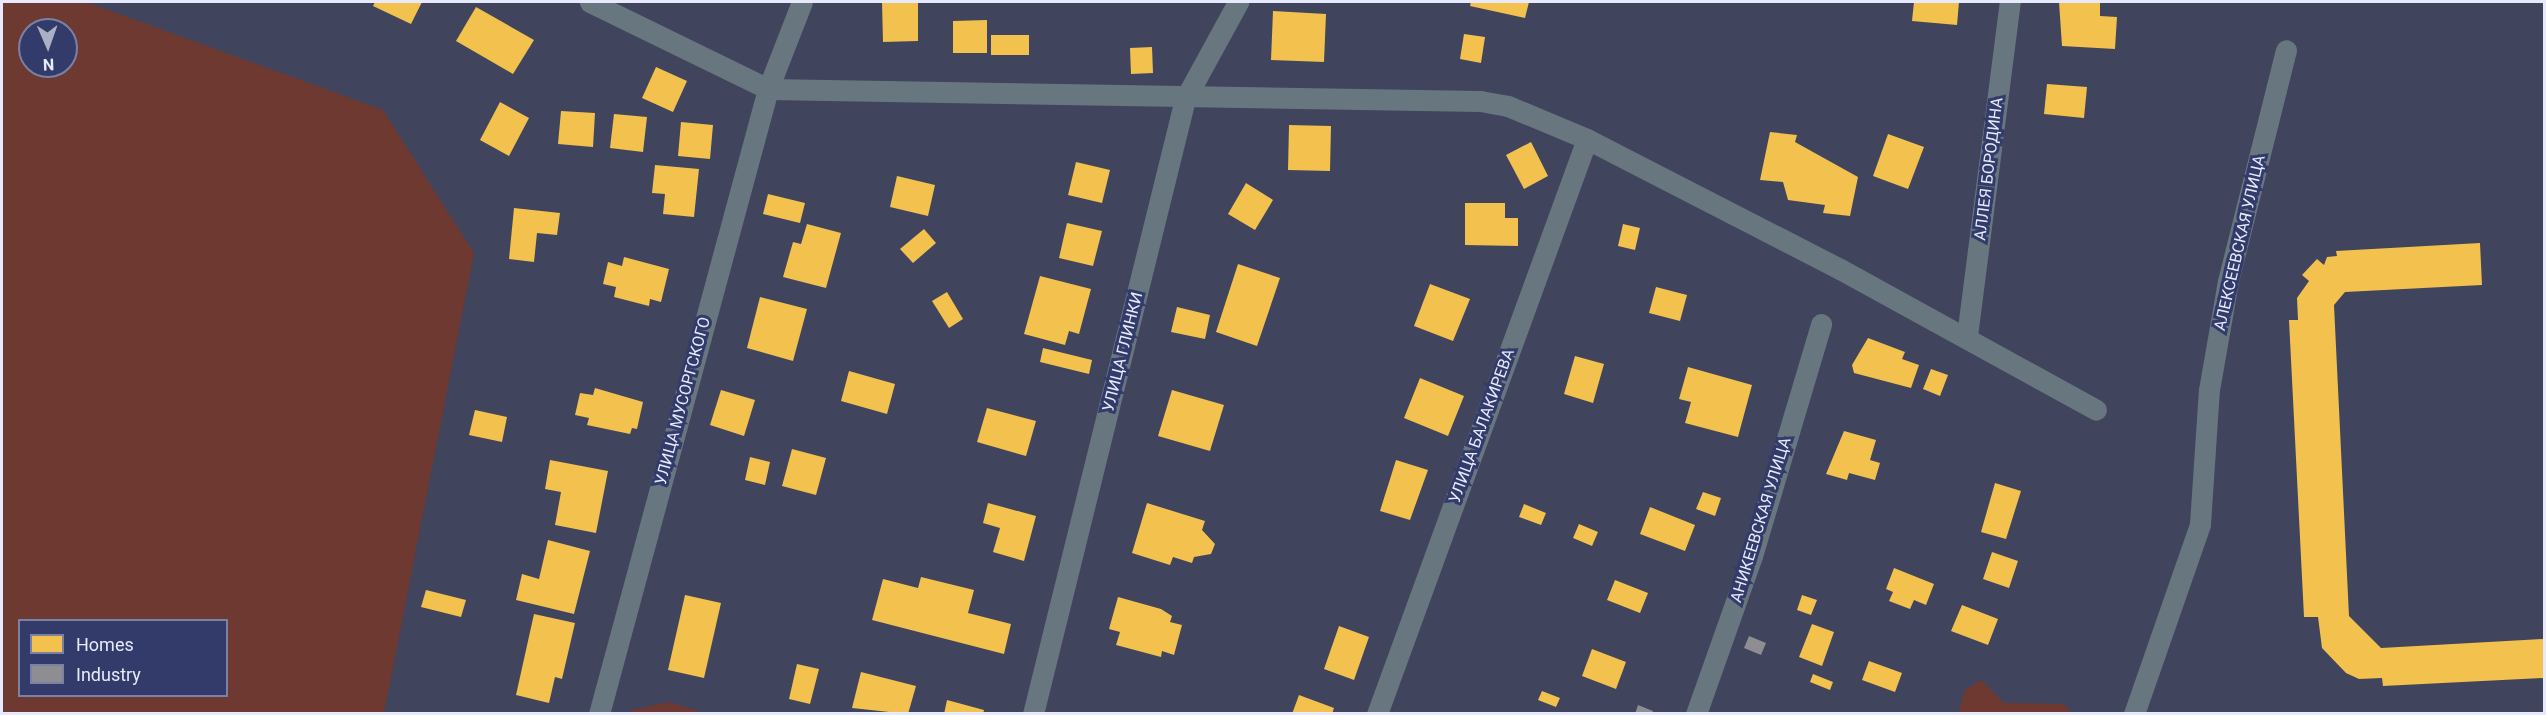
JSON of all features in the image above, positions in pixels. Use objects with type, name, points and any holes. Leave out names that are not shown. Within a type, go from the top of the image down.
[{"type":"street","points":[[590,2],[768,89],[1185,99],[1480,101],[1508,106],[1587,139],[1967,336],[2096,410]]},
{"type":"street","name":"УЛИЦА МУСОРГСКОГО","points":[[599,714],[768,89],[802,2]]},
{"type":"street","name":"УЛИЦА ГЛИНКИ","points":[[1033,714],[1185,99],[1238,2]]},
{"type":"street","name":"АЛЛЕЯ БОРОДИНА","points":[[1967,336],[2010,2]]},
{"type":"street","name":"АЛЕКСЕЕВСКАЯ УЛИЦА","points":[[2134,714],[2200,524],[2209,390],[2228,280],[2286,50]]},
{"type":"street","name":"УЛИЦА БАЛАКИРЕВА","points":[[1377,714],[1587,139]]},
{"type":"street","name":"АНИКЕЕВСКАЯ УЛИЦА","points":[[1696,714],[1752,556],[1821,324]]},
{"type":"shaded area","points":[[2,2],[86,2],[383,110],[474,253],[384,713],[2,713]]},
{"type":"shaded area","points":[[1981,680],[2004,703],[2064,704],[2071,713],[1958,713],[1965,690]]},
{"type":"shaded area","points":[[670,702],[704,713],[629,713],[631,710]]},
{"type":"building: Homes","points":[[375,2],[422,2],[411,24],[373,6]]},
{"type":"building: Homes","points":[[882,2],[918,2],[918,41],[883,42]]},
{"type":"building: Homes","points":[[1471,2],[1529,2],[1525,18],[1470,6]]},
{"type":"building: Homes","points":[[1914,2],[1959,2],[1957,25],[1912,21]]},
{"type":"building: Homes","points":[[2059,2],[2100,2],[2100,16],[2117,17],[2115,49],[2062,46]]},
{"type":"building: Homes","points":[[476,7],[534,40],[513,74],[456,41]]},
{"type":"building: Homes","points":[[1273,11],[1326,14],[1324,62],[1271,60]]},
{"type":"building: Homes","points":[[987,20],[987,53],[953,53],[953,21]]},
{"type":"building: Homes","points":[[1464,34],[1485,37],[1481,63],[1460,59]]},
{"type":"building: Homes","points":[[991,35],[1029,35],[1029,55],[991,55]]},
{"type":"building: Homes","points":[[1152,47],[1153,73],[1131,74],[1130,48]]},
{"type":"building: Homes","points":[[656,67],[687,81],[673,112],[642,98]]},
{"type":"building: Homes","points":[[2047,84],[2087,87],[2084,118],[2044,114]]},
{"type":"building: Homes","points":[[500,102],[529,118],[509,156],[480,140]]},
{"type":"building: Homes","points":[[561,111],[595,113],[593,147],[558,144]]},
{"type":"building: Homes","points":[[614,114],[647,117],[643,152],[610,148]]},
{"type":"building: Homes","points":[[681,122],[713,125],[710,159],[678,156]]},
{"type":"building: Homes","points":[[1289,125],[1331,126],[1330,171],[1288,170]]},
{"type":"building: Homes","points":[[1770,132],[1797,135],[1795,142],[1858,177],[1850,216],[1823,213],[1825,205],[1788,200],[1783,182],[1760,180]]},
{"type":"building: Homes","points":[[1888,134],[1924,147],[1908,189],[1873,176]]},
{"type":"building: Homes","points":[[1531,142],[1548,176],[1524,189],[1506,155]]},
{"type":"building: Homes","points":[[1076,162],[1110,170],[1102,203],[1068,195]]},
{"type":"building: Homes","points":[[655,165],[699,169],[694,217],[663,214],[665,194],[652,193]]},
{"type":"building: Homes","points":[[897,176],[935,185],[928,216],[890,207]]},
{"type":"building: Homes","points":[[1246,183],[1273,200],[1255,230],[1228,214]]},
{"type":"building: Homes","points":[[768,194],[805,203],[800,223],[763,214]]},
{"type":"building: Homes","points":[[1465,203],[1505,203],[1505,218],[1518,218],[1518,246],[1465,245]]},
{"type":"building: Homes","points":[[514,208],[560,213],[557,235],[537,233],[534,262],[509,259]]},
{"type":"building: Homes","points":[[1067,223],[1102,231],[1093,266],[1059,258]]},
{"type":"building: Homes","points":[[807,224],[841,233],[826,288],[783,277],[793,242],[801,244]]},
{"type":"building: Homes","points":[[1623,224],[1640,228],[1635,250],[1618,246]]},
{"type":"building: Homes","points":[[924,229],[936,243],[913,263],[900,249]]},
{"type":"building: Homes","points":[[2480,243],[2482,285],[2345,292],[2334,305],[2349,616],[2381,648],[2544,639],[2544,678],[2383,686],[2382,678],[2359,679],[2346,673],[2322,648],[2318,617],[2304,617],[2289,320],[2298,320],[2297,298],[2309,281],[2302,275],[2317,259],[2324,265],[2327,257],[2337,256],[2336,251]]},
{"type":"building: Homes","points":[[624,257],[669,269],[661,302],[650,299],[649,306],[614,297],[616,287],[603,284],[608,262],[622,266]]},
{"type":"building: Homes","points":[[1238,264],[1280,278],[1257,346],[1216,332]]},
{"type":"building: Homes","points":[[1040,276],[1091,289],[1079,334],[1069,331],[1065,345],[1024,334]]},
{"type":"building: Homes","points":[[1430,284],[1470,299],[1453,341],[1414,326]]},
{"type":"building: Homes","points":[[1656,287],[1687,295],[1680,321],[1649,313]]},
{"type":"building: Homes","points":[[947,292],[963,319],[949,328],[932,301]]},
{"type":"building: Homes","points":[[760,297],[807,309],[793,361],[747,348]]},
{"type":"building: Homes","points":[[1177,307],[1210,315],[1205,339],[1171,332]]},
{"type":"building: Homes","points":[[1868,338],[1905,352],[1902,359],[1919,365],[1911,388],[1854,373],[1852,365]]},
{"type":"building: Homes","points":[[1043,348],[1092,360],[1089,374],[1040,362]]},
{"type":"building: Homes","points":[[1575,356],[1604,364],[1593,403],[1564,394]]},
{"type":"building: Homes","points":[[1688,367],[1752,385],[1738,437],[1685,423],[1691,402],[1679,399]]},
{"type":"building: Homes","points":[[1931,369],[1948,375],[1940,396],[1923,389]]},
{"type":"building: Homes","points":[[849,371],[895,384],[887,414],[841,401]]},
{"type":"building: Homes","points":[[1420,378],[1464,396],[1448,436],[1404,418]]},
{"type":"building: Homes","points":[[595,388],[643,402],[637,429],[632,428],[630,434],[587,425],[589,418],[575,415],[580,393],[593,395]]},
{"type":"building: Homes","points":[[721,390],[755,400],[744,436],[710,425]]},
{"type":"building: Homes","points":[[1172,390],[1224,405],[1210,451],[1158,436]]},
{"type":"building: Homes","points":[[987,408],[1036,421],[1026,456],[977,442]]},
{"type":"building: Homes","points":[[475,410],[507,417],[502,442],[469,435]]},
{"type":"building: Homes","points":[[1844,431],[1876,440],[1870,460],[1880,463],[1875,480],[1849,473],[1847,480],[1826,474]]},
{"type":"building: Homes","points":[[792,449],[826,458],[816,495],[782,486]]},
{"type":"building: Homes","points":[[750,457],[770,462],[765,485],[745,480]]},
{"type":"building: Homes","points":[[550,460],[608,471],[596,533],[555,525],[561,492],[545,489]]},
{"type":"building: Homes","points":[[1396,460],[1428,470],[1410,520],[1380,511]]},
{"type":"building: Homes","points":[[1995,483],[2021,491],[2006,539],[1981,532]]},
{"type":"building: Homes","points":[[1703,492],[1721,498],[1715,516],[1696,509]]},
{"type":"building: Homes","points":[[988,503],[1036,516],[1024,561],[993,552],[1000,528],[983,523]]},
{"type":"building: Homes","points":[[1147,503],[1205,521],[1202,530],[1215,544],[1211,554],[1194,557],[1192,563],[1173,557],[1170,565],[1132,553]]},
{"type":"building: Homes","points":[[1524,504],[1546,513],[1541,525],[1519,517]]},
{"type":"building: Homes","points":[[1650,507],[1695,525],[1685,551],[1640,534]]},
{"type":"building: Homes","points":[[1579,524],[1598,532],[1592,546],[1573,538]]},
{"type":"building: Homes","points":[[548,540],[590,551],[574,614],[516,600],[522,574],[539,579]]},
{"type":"building: Homes","points":[[1992,552],[2018,561],[2009,588],[1983,579]]},
{"type":"building: Homes","points":[[1894,568],[1934,584],[1926,605],[1914,600],[1910,609],[1889,601],[1893,592],[1886,589]]},
{"type":"building: Homes","points":[[921,577],[974,590],[968,613],[1011,624],[1004,654],[872,620],[883,579],[918,588]]},
{"type":"building: Homes","points":[[1615,580],[1648,593],[1640,613],[1607,600]]},
{"type":"building: Homes","points":[[426,590],[466,600],[461,617],[421,607]]},
{"type":"building: Homes","points":[[685,595],[721,603],[704,678],[668,670]]},
{"type":"building: Homes","points":[[1802,595],[1817,600],[1811,615],[1797,610]]},
{"type":"building: Homes","points":[[1118,597],[1161,609],[1172,616],[1170,622],[1182,625],[1174,655],[1162,651],[1161,657],[1116,645],[1120,632],[1109,629]]},
{"type":"building: Homes","points":[[1962,605],[1998,619],[1988,645],[1951,631]]},
{"type":"building: Homes","points":[[534,614],[575,623],[562,679],[555,677],[549,703],[516,695]]},
{"type":"building: Homes","points":[[1812,624],[1834,632],[1822,666],[1799,657]]},
{"type":"building: Homes","points":[[1339,626],[1369,637],[1354,680],[1324,669]]},
{"type":"building: Homes","points":[[1592,649],[1626,662],[1616,689],[1582,676]]},
{"type":"building: Homes","points":[[1869,661],[1902,673],[1895,692],[1862,680]]},
{"type":"building: Homes","points":[[797,664],[819,669],[810,704],[789,699]]},
{"type":"building: Homes","points":[[861,672],[916,686],[908,714],[852,708]]},
{"type":"building: Homes","points":[[1813,674],[1833,682],[1830,690],[1810,682]]},
{"type":"building: Homes","points":[[1542,691],[1560,698],[1556,707],[1538,700]]},
{"type":"building: Homes","points":[[1299,695],[1334,708],[1332,714],[1292,714]]},
{"type":"building: Homes","points":[[947,700],[984,710],[983,714],[944,714]]},
{"type":"building: Industry","points":[[1749,636],[1766,643],[1761,655],[1744,648]]},
{"type":"building: Industry","points":[[1638,705],[1653,711],[1652,714],[1635,714]]}]
